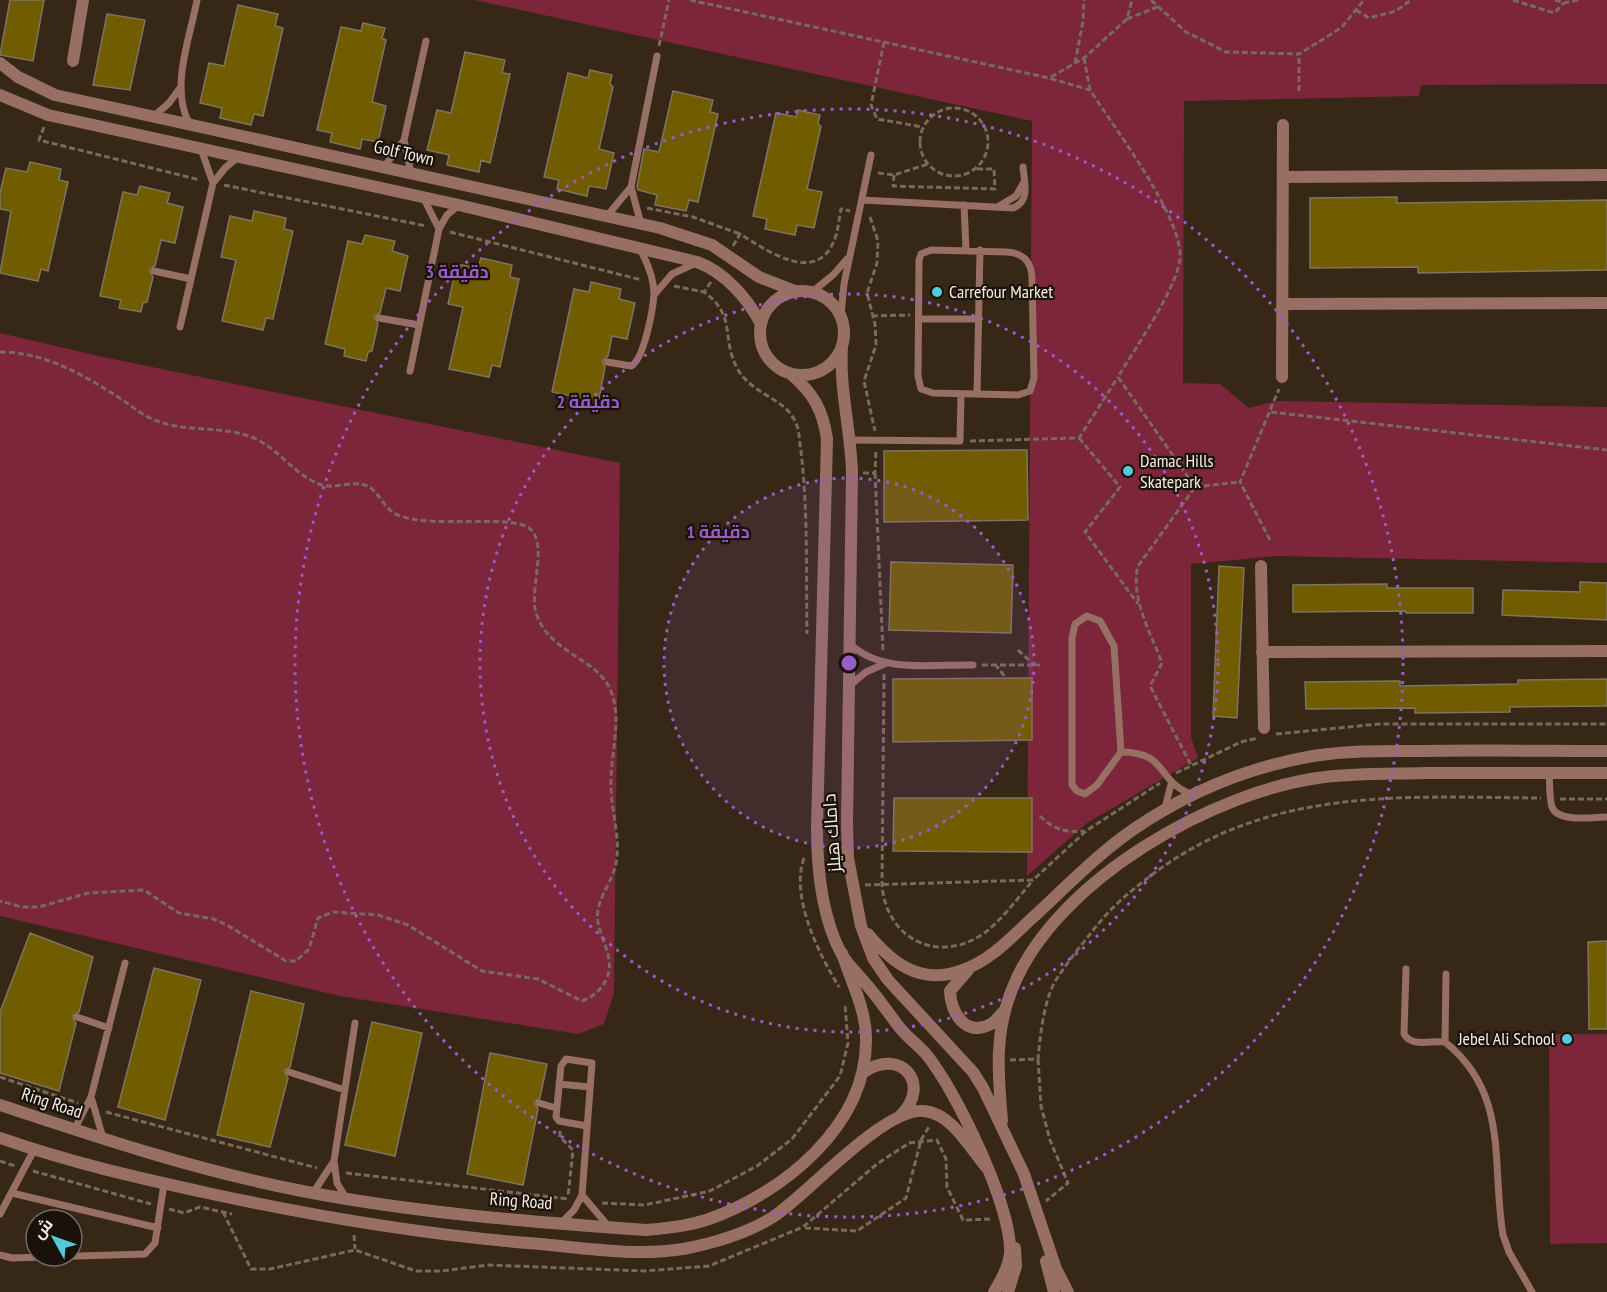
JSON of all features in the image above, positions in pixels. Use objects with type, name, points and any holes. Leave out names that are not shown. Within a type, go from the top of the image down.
[{"type":"street","points":[[73,61],[83,0]]},
{"type":"street","name":"Golf Town","points":[[0,63],[18,77],[55,95],[607,216],[699,240],[728,255],[759,277],[795,291]]},
{"type":"street","points":[[0,96],[48,115],[423,197],[697,262],[716,273],[742,296],[760,324],[762,346],[766,355],[772,364],[791,374],[807,376],[822,371],[835,361],[845,336],[840,315],[829,300],[812,292],[795,291],[773,303],[760,324]]},
{"type":"street","points":[[1282,377],[1283,125]]},
{"type":"street","points":[[1283,177],[1607,175]]},
{"type":"street","points":[[1282,304],[1607,303]]},
{"type":"street","name":"داماك هيلز","points":[[842,347],[841,366],[851,440],[852,473],[848,858],[855,885],[861,926],[873,958],[888,980],[973,1072],[1024,1174],[1056,1269],[1068,1292]]},
{"type":"street","name":"داماك هيلز","points":[[791,374],[806,387],[817,402],[824,420],[827,439],[817,857],[829,920],[842,954],[902,1030],[927,1056],[957,1106],[986,1167],[1007,1219],[1009,1233],[1010,1255],[1004,1274],[994,1292]]},
{"type":"street","points":[[1261,566],[1262,652],[1267,733]]},
{"type":"street","points":[[1262,652],[1607,651]]},
{"type":"street","points":[[861,926],[894,963],[931,977],[971,967],[990,956],[1095,860],[1133,830],[1164,810],[1193,795],[1266,766],[1314,756],[1364,752],[1607,751]]},
{"type":"street","points":[[1003,1129],[996,1061],[1005,1010],[1013,986],[1043,935],[1106,873],[1188,820],[1232,800],[1278,785],[1326,777],[1607,773]]},
{"type":"street","name":"Ring Road","points":[[0,1105],[180,1163],[313,1193],[454,1215],[646,1230],[677,1227],[708,1220],[737,1208],[789,1176],[833,1131],[851,1105],[864,1072],[867,1040],[863,1012],[842,954]]},
{"type":"street","points":[[971,967],[950,991],[951,1007],[960,1021],[973,1027],[990,1025],[1005,1010]]},
{"type":"street","points":[[864,1072],[888,1062],[904,1068],[910,1075],[914,1083],[913,1100],[895,1120]]},
{"type":"street","points":[[0,1138],[67,1162],[293,1212],[417,1232],[605,1250],[679,1249],[712,1243],[743,1232],[772,1217],[799,1198],[870,1134],[895,1120],[923,1110],[936,1114],[951,1124],[986,1167]]},
{"type":"street","points":[[1042,1226],[1044,1252],[1054,1292]]},
{"type":"street","points":[[1008,1292],[1016,1255],[1009,1233]]},
{"type":"lane","points":[[189,123],[183,110],[180,88],[197,0]]},
{"type":"lane","points":[[411,173],[404,140],[426,41]]},
{"type":"lane","points":[[641,224],[632,187],[657,56]]},
{"type":"lane","points":[[154,116],[169,103],[180,88]]},
{"type":"lane","points":[[384,166],[404,140]]},
{"type":"lane","points":[[200,148],[213,183]]},
{"type":"lane","points":[[840,315],[871,155]]},
{"type":"lane","points":[[180,327],[213,183],[225,168],[240,156]]},
{"type":"lane","points":[[862,200],[1013,208],[1020,206],[1026,195],[1023,167]]},
{"type":"lane","points":[[607,216],[632,187]]},
{"type":"lane","points":[[423,197],[433,212],[439,229]]},
{"type":"lane","points":[[964,205],[966,250]]},
{"type":"lane","points":[[410,371],[439,229],[447,215],[459,206]]},
{"type":"lane","points":[[639,247],[652,282],[654,295]]},
{"type":"lane","points":[[931,250],[980,250],[1017,253],[1026,258],[1031,267],[1034,378],[1030,391],[1024,394],[926,392],[918,383],[921,254],[931,250]]},
{"type":"lane","points":[[977,394],[980,250]]},
{"type":"lane","points":[[812,292],[833,275],[850,255]]},
{"type":"lane","points":[[607,362],[627,366],[639,360],[654,295],[661,284],[672,274],[697,262]]},
{"type":"lane","points":[[154,271],[191,279]]},
{"type":"lane","points":[[919,317],[979,320]]},
{"type":"lane","points":[[379,318],[419,325]]},
{"type":"lane","points":[[851,440],[960,441],[961,394]]},
{"type":"lane","points":[[1087,616],[1100,621],[1114,646],[1121,752],[1091,792],[1085,794],[1077,791],[1071,785],[1072,631],[1075,624],[1087,616]]},
{"type":"lane","points":[[850,644],[866,657],[884,664],[973,665]]},
{"type":"lane","points":[[849,686],[866,672],[884,664]]},
{"type":"lane","points":[[1121,752],[1146,755],[1155,761],[1169,781],[1193,795]]},
{"type":"lane","points":[[1549,773],[1552,806],[1562,816],[1607,817]]},
{"type":"lane","points":[[1164,810],[1169,781]]},
{"type":"lane","points":[[74,1130],[90,1107],[125,963]]},
{"type":"lane","points":[[1406,969],[1404,1034],[1413,1042],[1445,1042]]},
{"type":"lane","points":[[1446,974],[1445,1042],[1475,1077],[1490,1104],[1503,1235],[1509,1252],[1532,1292]]},
{"type":"lane","points":[[77,1017],[109,1028]]},
{"type":"lane","points":[[346,1198],[338,1183],[334,1161],[355,1023]]},
{"type":"lane","points":[[562,1222],[582,1195],[592,1063],[570,1058],[561,1066],[556,1117],[561,1122],[587,1126]]},
{"type":"lane","points":[[289,1072],[345,1090]]},
{"type":"lane","points":[[559,1084],[590,1087]]},
{"type":"lane","points":[[539,1104],[556,1108]]},
{"type":"lane","points":[[90,1107],[104,1139]]},
{"type":"lane","points":[[0,1214],[26,1169],[34,1150]]},
{"type":"lane","points":[[313,1193],[334,1161]]},
{"type":"lane","points":[[0,1255],[12,1258],[145,1254],[155,1242],[164,1184]]},
{"type":"lane","points":[[12,1193],[158,1228]]},
{"type":"lane","points":[[582,1195],[609,1227]]},
{"type":"path","points":[[657,56],[669,0]]},
{"type":"path","points":[[690,0],[1049,78],[1090,90]]},
{"type":"path","points":[[1075,63],[1083,21],[1083,0]]},
{"type":"path","points":[[1126,19],[1132,0]]},
{"type":"path","points":[[1151,0],[1186,32],[1226,52],[1299,54],[1341,28],[1364,0]]},
{"type":"path","points":[[1356,10],[1369,18],[1396,11],[1411,0]]},
{"type":"path","points":[[1513,0],[1554,13],[1564,3]]},
{"type":"path","points":[[1555,0],[1564,3],[1578,0]]},
{"type":"path","points":[[1049,78],[1084,58],[1126,19],[1157,7]]},
{"type":"path","points":[[884,42],[871,105],[873,115],[876,119],[923,127]]},
{"type":"path","points":[[1299,54],[1299,92]]},
{"type":"path","points":[[1079,438],[1167,295],[1180,259],[1176,233],[1166,208],[1090,90],[1084,58]]},
{"type":"path","points":[[894,175],[893,186],[995,189],[994,169],[975,169],[959,176],[950,176],[942,174],[928,164],[921,150],[923,127],[935,114],[951,108],[960,108],[976,115],[986,129],[988,138],[985,155],[975,169]]},
{"type":"path","points":[[48,115],[39,140],[213,183],[439,229],[652,282]]},
{"type":"path","points":[[868,173],[894,175],[928,164]]},
{"type":"path","points":[[728,255],[740,234],[784,260],[812,261],[828,250],[833,242],[841,209],[870,216],[878,241],[877,262],[867,293],[876,345],[864,381],[876,441],[874,473],[884,664],[882,885],[887,912],[899,929],[918,942],[941,947],[965,943],[983,934],[1033,880],[1086,831],[1169,781],[1191,765],[1267,733],[1379,724],[1607,724]]},
{"type":"path","points":[[704,292],[716,273]]},
{"type":"path","points":[[661,284],[704,292],[724,311],[730,350],[739,371],[753,388],[789,412],[798,428],[803,472],[807,637]]},
{"type":"path","points":[[872,316],[919,317]]},
{"type":"path","points":[[0,352],[40,357],[83,375],[149,417],[175,428],[224,430],[258,440],[306,477],[323,485],[353,483],[369,486],[386,507],[403,517],[460,523],[520,523],[531,529],[537,537],[539,552],[534,581],[535,610],[542,627],[559,646],[597,670],[613,697],[615,744],[611,784],[617,861],[611,882],[598,910],[598,922],[607,951],[609,975],[594,996],[582,1001],[538,979],[482,971],[408,925],[378,915],[333,912],[318,918],[309,949],[296,961],[286,961],[227,925],[214,919],[179,913],[144,890],[88,893],[39,907],[22,907],[0,901]]},
{"type":"path","points":[[1118,377],[1195,487]]},
{"type":"path","points":[[1240,482],[1270,412],[1282,377]]},
{"type":"path","points":[[1270,412],[1607,450]]},
{"type":"path","points":[[960,441],[1079,438]]},
{"type":"path","points":[[1079,438],[1120,487],[1085,532],[1140,607]]},
{"type":"path","points":[[852,473],[874,473]]},
{"type":"path","points":[[1191,765],[1150,686],[1162,663],[1140,607],[1134,581],[1138,566],[1195,487],[1240,482]]},
{"type":"path","points":[[1240,482],[1270,540]]},
{"type":"path","points":[[1018,650],[1033,664]]},
{"type":"path","points":[[995,664],[1006,678]]},
{"type":"path","points":[[973,665],[1040,665]]},
{"type":"path","points":[[1036,1209],[1068,1183],[1050,1140],[1041,1106],[1038,1059],[1040,1034],[1054,982],[1107,912],[1166,864],[1223,831],[1283,811],[1377,798],[1607,799]]},
{"type":"path","points":[[1040,816],[1059,830],[1069,833],[1086,831]]},
{"type":"path","points":[[591,1203],[645,1205],[710,1191],[757,1166],[792,1139],[840,1076],[848,1043],[844,996],[816,947],[800,886],[805,854]]},
{"type":"path","points":[[855,885],[1033,880]]},
{"type":"path","points":[[996,1061],[1038,1059]]},
{"type":"path","points":[[0,1077],[90,1107],[327,1171]]},
{"type":"path","points":[[803,1227],[857,1231],[906,1198],[921,1140],[936,1114]]},
{"type":"path","points":[[561,1122],[560,1137],[573,1150],[568,1198]]},
{"type":"path","points":[[224,1212],[251,1269],[270,1269],[356,1250],[416,1271],[442,1271],[488,1265],[644,1271],[709,1266],[803,1227],[877,1164],[909,1143],[937,1140],[945,1159],[947,1187],[963,1220],[1007,1219]]},
{"type":"path","points":[[0,1161],[184,1214],[200,1208],[234,1214]]},
{"type":"path","points":[[336,1172],[568,1198],[578,1203]]},
{"type":"path","points":[[343,1234],[354,1236],[356,1250]]},
{"type":"shaded area","points":[[474,0],[1607,0],[1607,84],[1421,85],[1419,96],[1184,101],[1183,383],[1220,384],[1249,408],[1276,401],[1607,407],[1607,563],[1277,556],[1191,564],[1191,737],[1198,758],[1087,823],[1027,876],[1032,121]]},
{"type":"shaded area","points":[[0,333],[103,357],[620,463],[614,993],[604,1024],[578,1034],[340,996],[0,916]]},
{"type":"shaded area","points":[[1549,1034],[1607,1034],[1607,1243],[1550,1244]]},
{"type":"building","points":[[10,0],[44,0],[33,61],[0,55]]},
{"type":"building","points":[[238,5],[278,14],[275,26],[283,28],[263,116],[254,114],[251,125],[220,118],[222,108],[200,103],[209,63],[224,66]]},
{"type":"building","points":[[107,14],[145,20],[130,90],[93,85]]},
{"type":"building","points":[[363,23],[385,28],[382,38],[386,40],[372,102],[386,106],[378,142],[362,139],[360,149],[330,142],[332,133],[317,130],[341,27],[361,31]]},
{"type":"building","points":[[465,52],[505,60],[502,73],[510,74],[490,163],[481,160],[479,172],[447,165],[449,155],[427,150],[437,110],[451,113]]},
{"type":"building","points":[[590,70],[612,75],[610,84],[613,87],[599,149],[614,153],[606,189],[589,186],[587,196],[557,189],[559,180],[544,177],[568,73],[588,78]]},
{"type":"building","points":[[673,91],[713,100],[710,112],[718,114],[698,202],[689,200],[686,211],[655,205],[657,195],[638,190],[637,187],[644,149],[659,152]]},
{"type":"building","points":[[798,110],[820,115],[818,124],[821,126],[807,189],[822,192],[814,228],[797,225],[795,235],[765,229],[767,219],[753,216],[776,113],[796,117]]},
{"type":"building","points":[[30,162],[61,169],[59,180],[68,182],[48,271],[41,269],[38,281],[0,273],[11,211],[0,209],[0,193],[6,168],[27,172]]},
{"type":"building","points":[[140,186],[170,193],[167,203],[183,207],[175,243],[161,240],[155,266],[149,269],[153,277],[147,302],[143,303],[141,312],[119,308],[121,300],[100,296],[123,192],[137,195]]},
{"type":"building","points":[[1397,197],[1397,203],[1607,200],[1607,270],[1418,273],[1418,267],[1310,268],[1310,198]]},
{"type":"building","points":[[254,211],[286,218],[284,229],[293,231],[273,319],[266,318],[263,330],[222,321],[236,260],[221,257],[230,216],[252,221]]},
{"type":"building","points":[[365,235],[395,241],[392,251],[408,256],[400,291],[386,288],[380,313],[374,316],[378,324],[372,351],[368,352],[366,361],[344,356],[345,349],[325,344],[348,241],[362,244]]},
{"type":"building","points":[[481,258],[512,265],[510,277],[519,279],[500,367],[492,365],[489,377],[449,369],[463,307],[448,304],[457,264],[478,268]]},
{"type":"building","points":[[591,282],[621,289],[619,299],[635,303],[627,339],[612,336],[608,356],[602,361],[605,367],[599,399],[594,399],[592,409],[570,404],[572,396],[552,392],[574,289],[589,292]]},
{"type":"building","points":[[1027,450],[1028,520],[884,522],[884,451]]},
{"type":"building","points":[[891,562],[1013,565],[1011,633],[889,630]]},
{"type":"building","points":[[1219,566],[1244,568],[1237,718],[1213,716]]},
{"type":"building","points":[[1580,582],[1607,583],[1607,620],[1502,615],[1503,590],[1580,592]]},
{"type":"building","points":[[1387,584],[1387,588],[1473,588],[1473,613],[1293,612],[1293,585]]},
{"type":"building","points":[[1032,678],[1032,740],[893,742],[893,679]]},
{"type":"building","points":[[1607,679],[1607,706],[1510,707],[1510,712],[1415,713],[1415,708],[1306,709],[1305,682],[1400,681],[1400,686],[1518,684],[1518,680]]},
{"type":"building","points":[[894,798],[1032,798],[1032,852],[893,851]]},
{"type":"building","points":[[30,933],[93,957],[79,1012],[72,1016],[76,1023],[59,1091],[0,1073],[0,1012]]},
{"type":"building","points":[[1607,941],[1607,1029],[1589,1029],[1588,942]]},
{"type":"building","points":[[154,968],[201,980],[165,1120],[118,1107]]},
{"type":"building","points":[[251,991],[304,1004],[290,1067],[284,1071],[288,1078],[270,1147],[217,1135]]},
{"type":"building","points":[[372,1022],[422,1033],[395,1156],[345,1145]]},
{"type":"building","points":[[490,1053],[547,1064],[540,1098],[534,1102],[538,1109],[523,1185],[467,1174]]},
{"type":"place","name":"Carrefour Market","points":[[937,292]]},
{"type":"place","name":"Damac Hills Skatepark","points":[[1128,471]]},
{"type":"place","name":"Jebel Ali School","points":[[1567,1039]]}]
